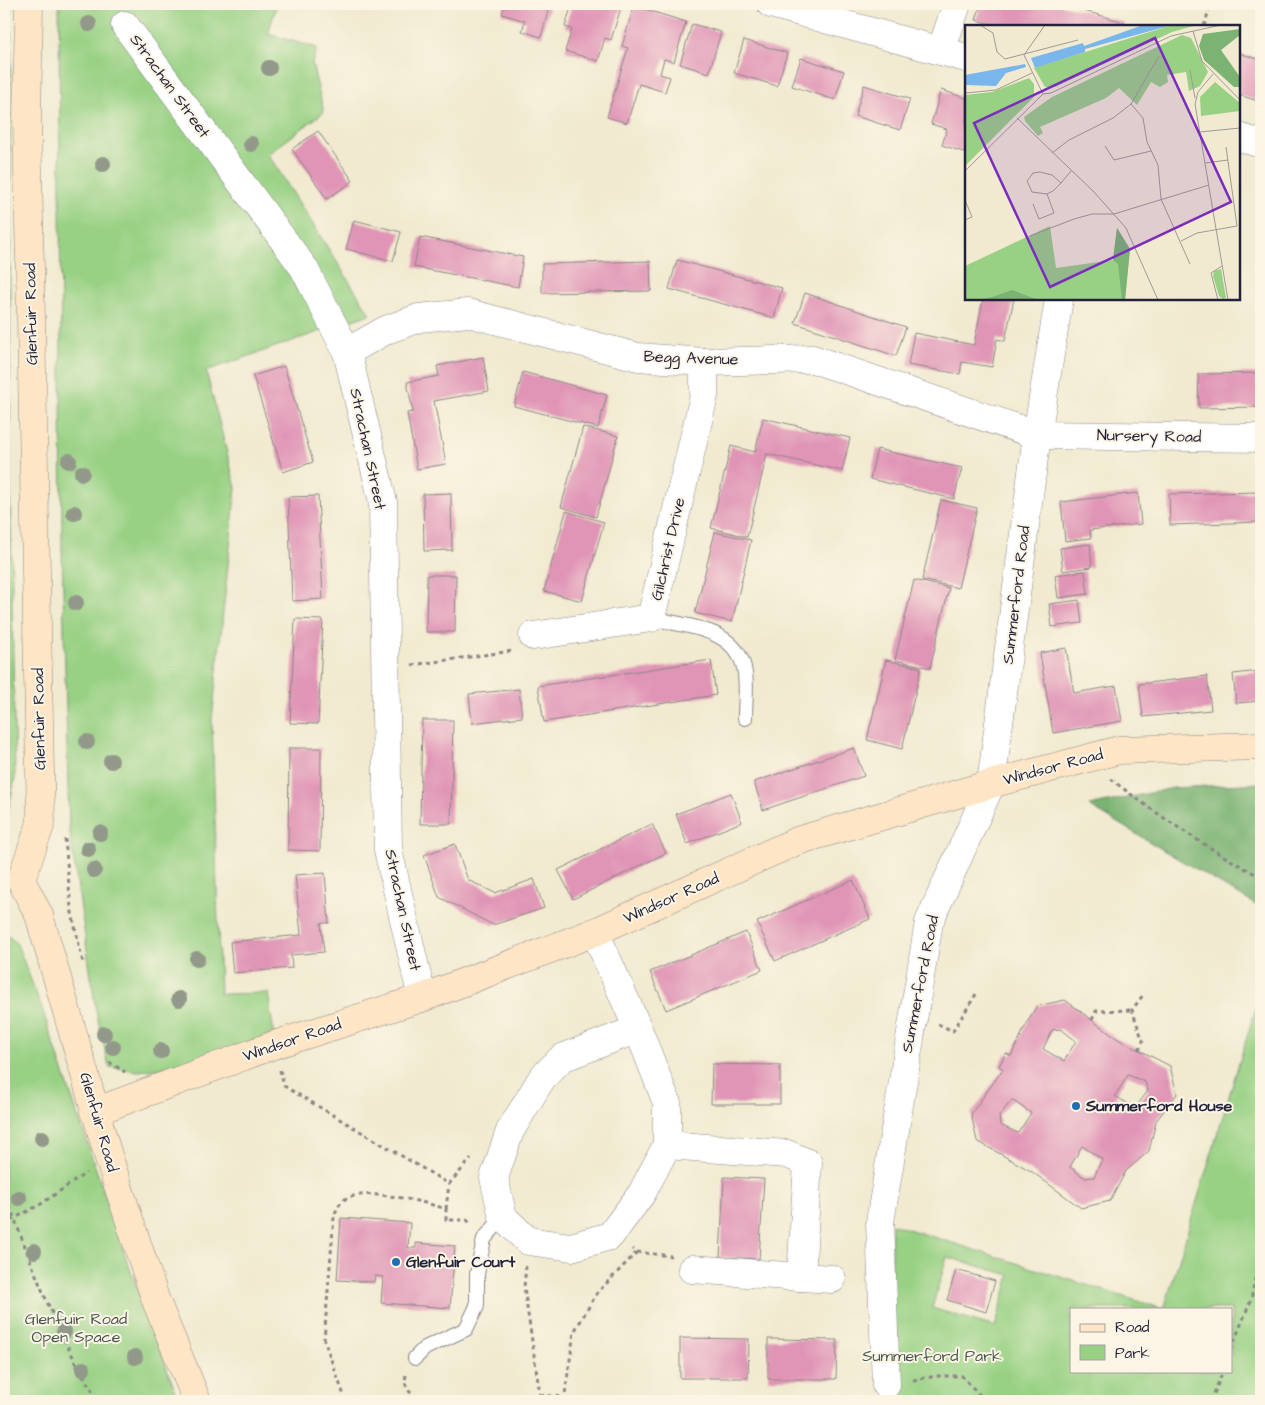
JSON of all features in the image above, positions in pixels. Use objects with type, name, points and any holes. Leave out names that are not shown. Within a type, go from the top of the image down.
[{"type":"main road","name":"Glenfuir Road","points":[[29,4],[27,119],[41,823],[12,881],[40,915],[94,1112],[156,1301],[197,1401]]},
{"type":"main road","name":"Windsor Road","points":[[94,1112],[274,1045],[422,998],[595,932],[797,841],[991,784],[1119,750],[1261,746]]},
{"type":"street","points":[[771,4],[954,54],[957,4]]},
{"type":"street","name":"Strachan Street","points":[[125,25],[304,268],[347,352],[383,502],[388,850],[422,998]]},
{"type":"street","points":[[1240,137],[1261,144]]},
{"type":"street","name":"Summerford Road","points":[[886,1385],[880,1222],[929,922],[991,784],[1037,434],[1059,300]]},
{"type":"street","name":"Begg Avenue","points":[[347,352],[386,330],[419,318],[468,313],[638,357],[704,362],[813,359],[1037,434]]},
{"type":"street","name":"Gilchrist Drive","points":[[533,636],[651,618],[704,396],[704,362]]},
{"type":"street","name":"Nursery Road","points":[[1037,434],[1261,438]]},
{"type":"street","points":[[595,932],[638,1029],[667,1103],[667,1146],[642,1194],[610,1236],[572,1247],[528,1241],[503,1217],[494,1178],[510,1131],[542,1078],[562,1058],[638,1029]]},
{"type":"street","points":[[667,1146],[787,1154],[808,1162],[801,1276]]},
{"type":"street","points":[[692,1269],[832,1279]]},
{"type":"lane","points":[[651,618],[712,633],[731,644],[744,666],[745,718]]},
{"type":"lane","points":[[415,1358],[425,1348],[466,1329],[476,1306],[477,1274],[484,1239],[503,1217]]},
{"type":"path","points":[[1204,25],[1211,4]]},
{"type":"path","points":[[385,669],[511,652],[533,636]]},
{"type":"path","points":[[1085,759],[1133,796],[1235,863],[1261,877]]},
{"type":"path","points":[[65,836],[71,908],[83,964]]},
{"type":"path","points":[[914,1015],[953,1031],[978,991]]},
{"type":"path","points":[[1132,1010],[1143,995]]},
{"type":"path","points":[[1092,1020],[1096,1011],[1132,1010]]},
{"type":"path","points":[[1132,1010],[1143,1041],[1139,1050]]},
{"type":"path","points":[[274,1045],[284,1086],[449,1184]]},
{"type":"path","points":[[103,1058],[128,1074]]},
{"type":"path","points":[[4,1224],[15,1220],[76,1181],[108,1155]]},
{"type":"path","points":[[474,1155],[449,1184],[446,1220],[467,1220],[484,1239]]},
{"type":"path","points":[[4,1191],[46,1303],[82,1376],[99,1401]]},
{"type":"path","points":[[346,1401],[324,1340],[334,1217],[338,1204],[350,1196],[369,1195],[420,1200],[446,1209]]},
{"type":"path","points":[[540,1395],[564,1399],[574,1332],[597,1293],[637,1252],[610,1236]]},
{"type":"path","points":[[528,1241],[524,1287],[540,1395],[537,1401]]},
{"type":"path","points":[[1232,1347],[1251,1300],[1261,1246]]},
{"type":"path","points":[[415,1358],[407,1370],[404,1383],[409,1393],[422,1401]]},
{"type":"path","points":[[1211,1401],[1222,1372]]},
{"type":"path","points":[[886,1385],[938,1376],[962,1376],[985,1401]]},
{"type":"green space","points":[[4,4],[11,4],[10,474],[15,779],[4,829]]},
{"type":"green space","points":[[59,4],[277,4],[268,34],[317,48],[312,64],[324,112],[268,154],[370,314],[206,371],[236,488],[212,719],[220,994],[268,993],[274,1034],[175,1067],[138,1071],[109,1067],[96,1011],[69,828],[62,549]]},
{"type":"green space","points":[[1261,783],[1261,908],[1089,806],[1173,788]]},
{"type":"green space","name":"Glenfuir Road Open Space","points":[[4,931],[17,944],[41,1006],[126,1258],[179,1401],[4,1401]]},
{"type":"green space","name":"Summerford Park","points":[[1261,991],[1261,1401],[887,1401],[892,1224],[1160,1308],[1070,1308],[1070,1372],[1232,1372],[1232,1308],[1164,1308]],"holes":[[[947,1257],[1010,1275],[995,1327],[932,1308]]]},
{"type":"building","points":[[505,4],[550,4],[541,37],[522,31],[525,21],[502,14]]},
{"type":"building","points":[[572,4],[622,4],[611,40],[605,38],[598,61],[565,51],[572,29],[565,27]]},
{"type":"building","points":[[981,4],[1059,4],[1124,22],[1123,25],[995,25],[976,20]]},
{"type":"building","points":[[634,6],[686,22],[674,62],[664,59],[660,74],[670,77],[665,92],[639,84],[627,123],[607,117],[628,48],[622,46]]},
{"type":"building","points":[[692,24],[721,32],[709,73],[680,64]]},
{"type":"building","points":[[744,40],[787,53],[777,86],[734,73]]},
{"type":"building","points":[[1240,53],[1261,60],[1261,102],[1240,95]]},
{"type":"building","points":[[801,58],[844,71],[835,100],[792,86]]},
{"type":"building","points":[[864,85],[910,99],[900,130],[855,116]]},
{"type":"building","points":[[941,90],[965,98],[965,153],[942,145],[947,129],[931,124]]},
{"type":"building","points":[[318,131],[353,181],[327,199],[292,149]]},
{"type":"building","points":[[354,220],[401,232],[393,261],[346,249]]},
{"type":"building","points":[[420,237],[523,257],[518,287],[414,267]]},
{"type":"building","points":[[677,260],[782,288],[774,318],[669,289]]},
{"type":"building","points":[[650,261],[651,291],[542,293],[542,264]]},
{"type":"building","points":[[805,293],[906,327],[896,356],[795,323]]},
{"type":"building","points":[[983,300],[1014,300],[1005,341],[997,339],[992,367],[962,362],[960,374],[908,365],[914,333],[974,345]]},
{"type":"building","points":[[483,357],[489,391],[434,401],[446,464],[417,469],[407,413],[413,412],[407,382],[439,376],[437,366]]},
{"type":"building","points":[[284,366],[313,462],[283,472],[253,376]]},
{"type":"building","points":[[523,372],[607,395],[598,428],[514,406]]},
{"type":"building","points":[[1261,373],[1261,407],[1199,408],[1198,374]]},
{"type":"building","points":[[763,418],[850,438],[842,471],[767,454],[747,537],[711,528],[731,446],[755,452]]},
{"type":"building","points":[[583,427],[618,436],[596,517],[561,507]]},
{"type":"building","points":[[877,449],[962,468],[954,499],[870,479]]},
{"type":"building","points":[[1261,492],[1261,522],[1170,525],[1169,494]]},
{"type":"building","points":[[451,493],[452,550],[424,551],[423,494]]},
{"type":"building","points":[[1138,493],[1141,524],[1090,530],[1091,538],[1065,541],[1061,502]]},
{"type":"building","points":[[318,496],[323,599],[292,601],[288,497]]},
{"type":"building","points":[[941,500],[977,508],[958,588],[922,580]]},
{"type":"building","points":[[566,511],[604,522],[582,601],[544,591]]},
{"type":"building","points":[[715,532],[751,540],[732,622],[695,613]]},
{"type":"building","points":[[1090,544],[1092,567],[1063,571],[1060,548]]},
{"type":"building","points":[[1085,571],[1088,594],[1058,598],[1055,575]]},
{"type":"building","points":[[427,575],[456,575],[455,632],[426,632]]},
{"type":"building","points":[[914,580],[949,588],[930,668],[895,660]]},
{"type":"building","points":[[1079,600],[1082,623],[1052,627],[1049,604]]},
{"type":"building","points":[[295,619],[323,620],[318,724],[290,723]]},
{"type":"building","points":[[1066,648],[1074,693],[1116,686],[1122,721],[1053,733],[1040,653]]},
{"type":"building","points":[[711,660],[716,695],[544,722],[538,686]]},
{"type":"building","points":[[886,660],[921,668],[902,749],[867,740]]},
{"type":"building","points":[[1261,671],[1261,701],[1236,703],[1233,674]]},
{"type":"building","points":[[1207,676],[1211,710],[1143,717],[1139,684]]},
{"type":"building","points":[[519,689],[522,717],[472,723],[469,694]]},
{"type":"building","points":[[422,720],[453,720],[451,824],[420,824]]},
{"type":"building","points":[[289,748],[321,748],[320,851],[288,850]]},
{"type":"building","points":[[854,748],[864,776],[763,810],[754,782]]},
{"type":"building","points":[[731,793],[742,822],[687,844],[676,814]]},
{"type":"building","points":[[652,824],[666,853],[573,899],[558,870]]},
{"type":"building","points":[[455,844],[468,880],[495,893],[534,879],[544,908],[493,925],[439,897],[424,855]]},
{"type":"building","points":[[325,873],[329,923],[321,923],[324,952],[291,955],[292,968],[233,973],[230,942],[301,935],[295,875]]},
{"type":"building","points":[[853,880],[870,919],[775,961],[757,922]]},
{"type":"building","points":[[746,932],[762,970],[666,1010],[650,972]]},
{"type":"building","name":"Summerford House","points":[[1065,1000],[1116,1038],[1170,1066],[1177,1094],[1156,1121],[1149,1151],[1126,1171],[1110,1201],[1081,1208],[1031,1171],[977,1141],[971,1114],[1003,1069],[999,1066],[1006,1053],[1011,1056],[1037,1006]],"holes":[[[1061,1029],[1076,1041],[1064,1061],[1043,1049],[1052,1030]],[[1128,1075],[1145,1082],[1148,1091],[1135,1108],[1115,1096]],[[1012,1100],[1031,1113],[1018,1133],[1000,1125],[999,1116]],[[1082,1146],[1102,1159],[1094,1177],[1085,1178],[1070,1167]]]},
{"type":"building","points":[[712,1064],[780,1065],[780,1104],[711,1104]]},
{"type":"building","points":[[724,1177],[764,1179],[759,1259],[720,1257]]},
{"type":"building","name":"Glenfuir Court","points":[[341,1218],[410,1223],[408,1248],[416,1248],[416,1243],[455,1246],[450,1308],[381,1303],[383,1277],[375,1276],[374,1282],[337,1280]]},
{"type":"building","points":[[956,1270],[995,1281],[986,1312],[947,1300]]},
{"type":"building","points":[[680,1338],[749,1339],[748,1378],[680,1378]]},
{"type":"building","points":[[768,1339],[837,1340],[836,1379],[768,1379]]},
{"type":"place","name":"Summerford House","points":[[1076,1106]]},
{"type":"place","name":"Glenfuir Court","points":[[396,1262]]}]
